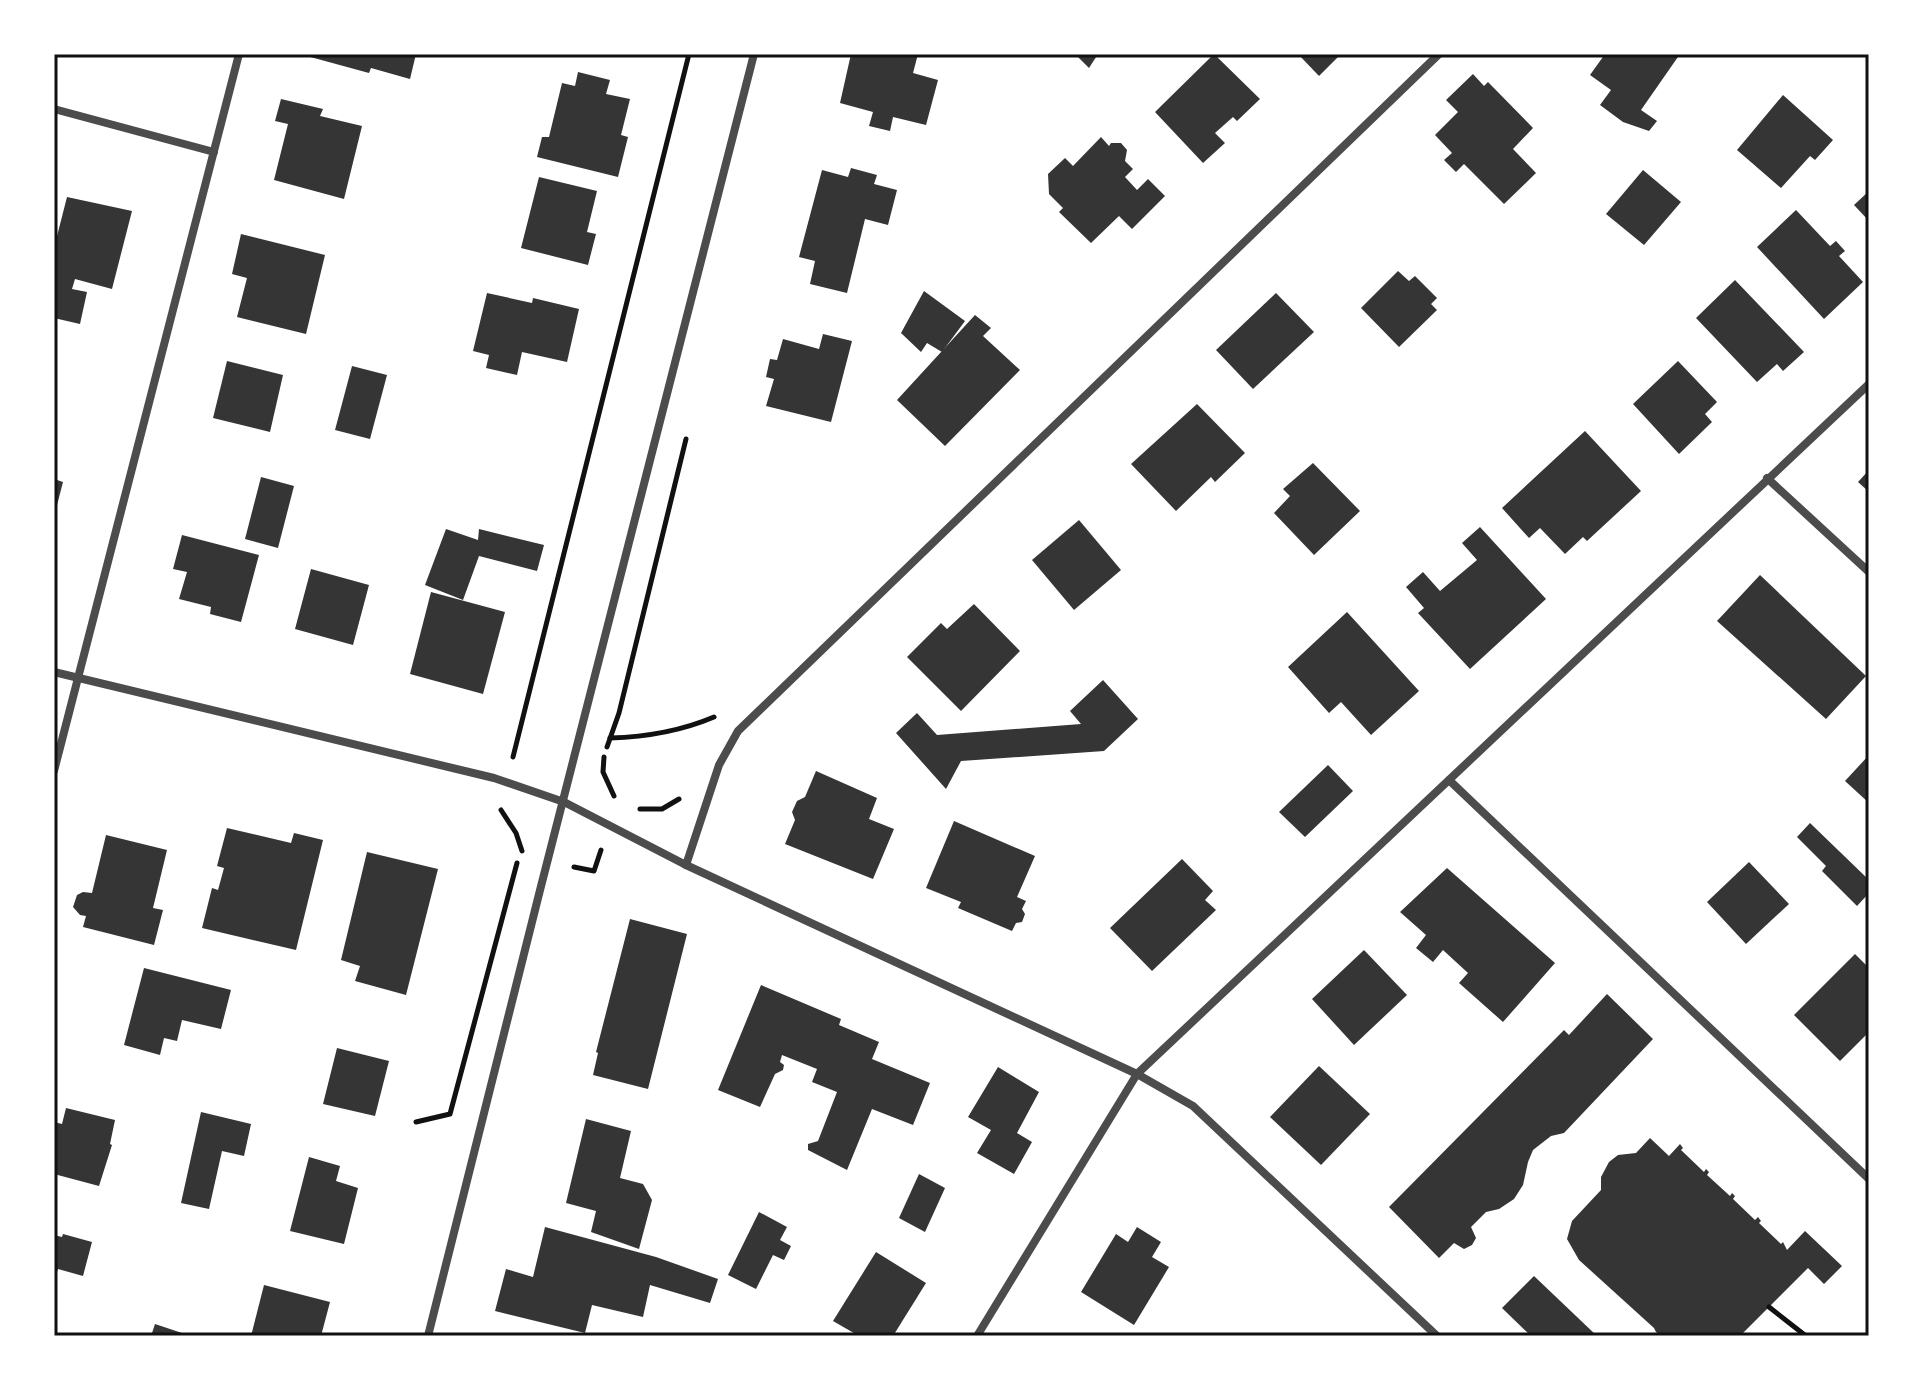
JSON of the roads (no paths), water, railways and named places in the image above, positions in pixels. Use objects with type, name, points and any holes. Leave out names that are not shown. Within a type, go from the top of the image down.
[{"type":"street","points":[[54,771],[239,54]]},
{"type":"street","points":[[428,1336],[510,1003],[754,54]]},
{"type":"street","points":[[686,865],[719,765],[738,731],[1439,54]]},
{"type":"street","points":[[54,109],[214,152]]},
{"type":"street","points":[[977,1336],[1137,1074],[1869,384]]},
{"type":"street","points":[[1767,478],[1869,572]]},
{"type":"street","points":[[54,672],[494,778],[564,802],[686,865],[1137,1074],[1193,1106],[1437,1336]]},
{"type":"street","points":[[1449,780],[1869,1179]]}]
